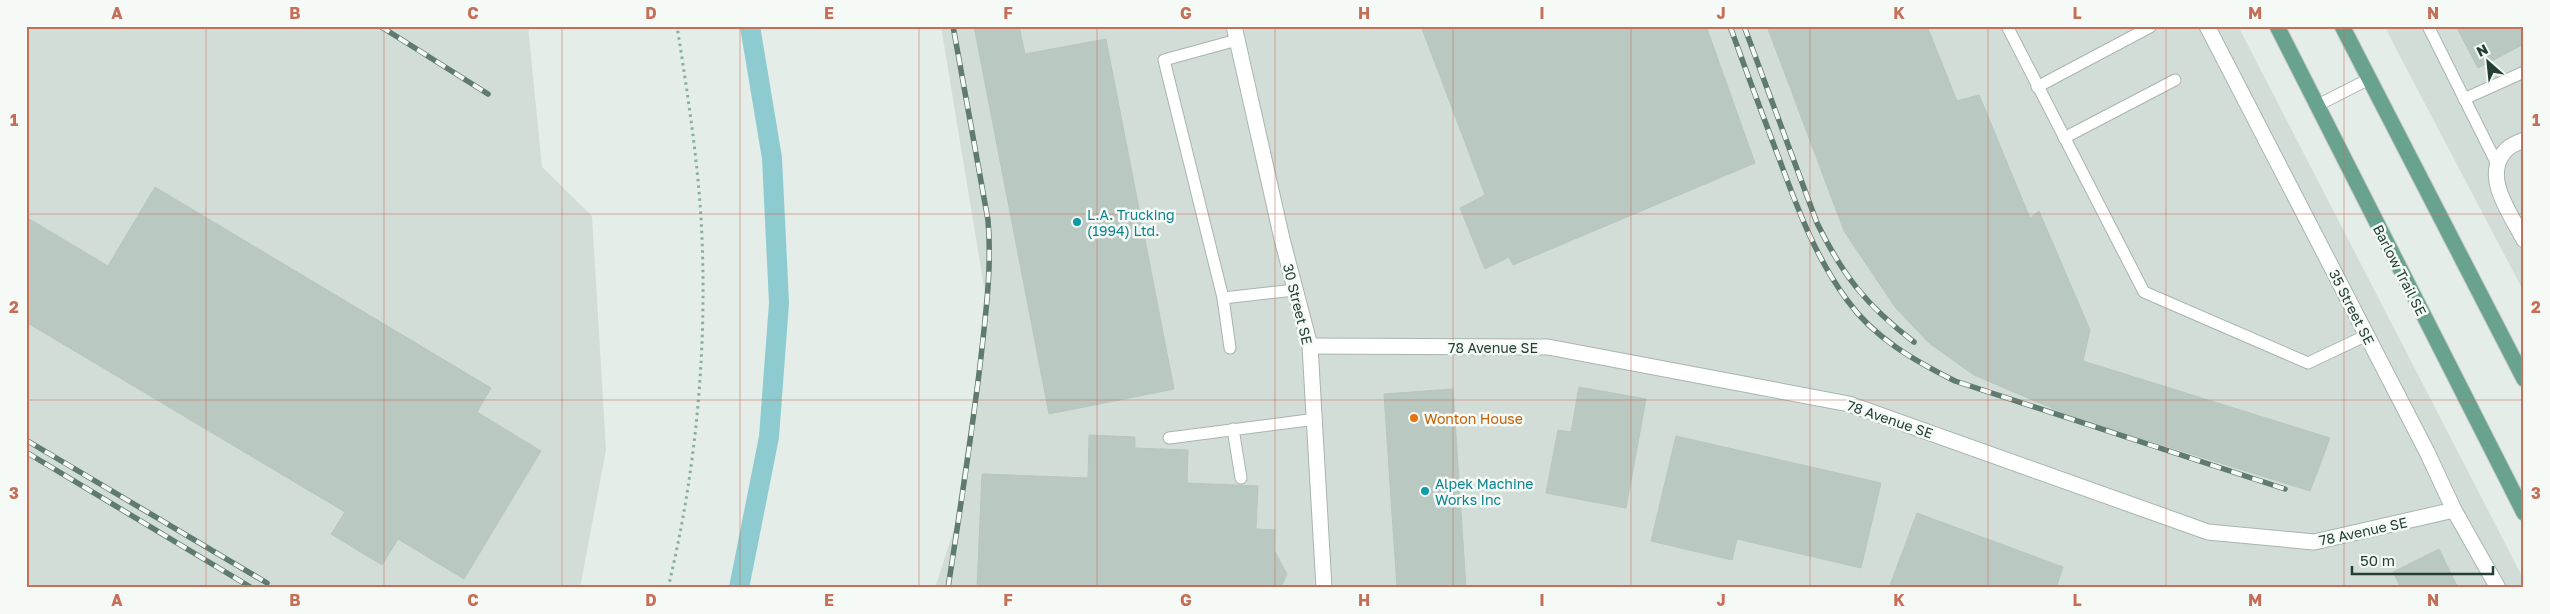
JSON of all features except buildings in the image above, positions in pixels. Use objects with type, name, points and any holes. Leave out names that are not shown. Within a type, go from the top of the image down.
[{"type":"main road","name":"Barlow Trail SE","points":[[2277,26],[2524,513]]},
{"type":"main road","points":[[2342,26],[2524,379]]},
{"type":"street","name":"35 Street SE","points":[[2207,26],[2427,452],[2454,510],[2498,588]]},
{"type":"street","name":"30 Street SE","points":[[1236,33],[1295,290],[1310,346],[1316,419],[1324,588]]},
{"type":"street","points":[[2524,140],[2507,148],[2497,164],[2496,185],[2524,240]]},
{"type":"street","name":"78 Avenue SE","points":[[1310,346],[1548,347],[1850,404],[2208,532],[2314,542],[2454,510]]},
{"type":"lane","points":[[2428,26],[2497,164]]},
{"type":"lane","points":[[2037,87],[2150,27]]},
{"type":"lane","points":[[2011,28],[2037,87],[2144,292],[2308,363],[2367,335]]},
{"type":"lane","points":[[1230,348],[1223,298],[1164,60],[1236,33]]},
{"type":"lane","points":[[2464,100],[2524,72]]},
{"type":"lane","points":[[2318,105],[2369,79]]},
{"type":"lane","points":[[2064,138],[2176,80]]},
{"type":"lane","points":[[1223,298],[1295,290]]},
{"type":"lane","points":[[1169,438],[1316,419]]},
{"type":"lane","points":[[1233,429],[1241,478]]},
{"type":"path","points":[[668,588],[693,450],[700,372],[702,280],[701,219],[694,142],[678,26]]},
{"type":"shaded area","points":[[26,26],[528,26],[542,167],[592,216],[606,450],[580,588],[26,588]]},
{"type":"shaded area","points":[[941,26],[2238,26],[2524,580],[2524,588],[935,588],[954,529],[987,305]]},
{"type":"shaded area","points":[[2385,26],[2524,26],[2524,292],[2392,41]]},
{"type":"waterway","points":[[739,588],[769,437],[779,303],[772,158],[750,26]]},
{"type":"railway","points":[[380,26],[488,94]]},
{"type":"railway","points":[[948,588],[966,472],[989,272],[988,220],[953,26]]},
{"type":"railway","points":[[1730,26],[1794,197],[1817,250],[1847,300],[1858,314],[1882,337],[1910,357],[1955,381],[2285,489]]},
{"type":"railway","points":[[1744,26],[1817,223],[1827,242],[1847,274],[1870,303],[1897,329],[1914,342]]},
{"type":"railway","points":[[26,440],[267,583]]},
{"type":"railway","points":[[26,452],[252,588]]},
{"type":"place","name":"L.A. Trucking (1994) Ltd.","points":[[1077,222]]},
{"type":"place","name":"Wonton House","points":[[1414,418]]},
{"type":"place","name":"Alpek Machine Works Inc","points":[[1425,491]]}]
